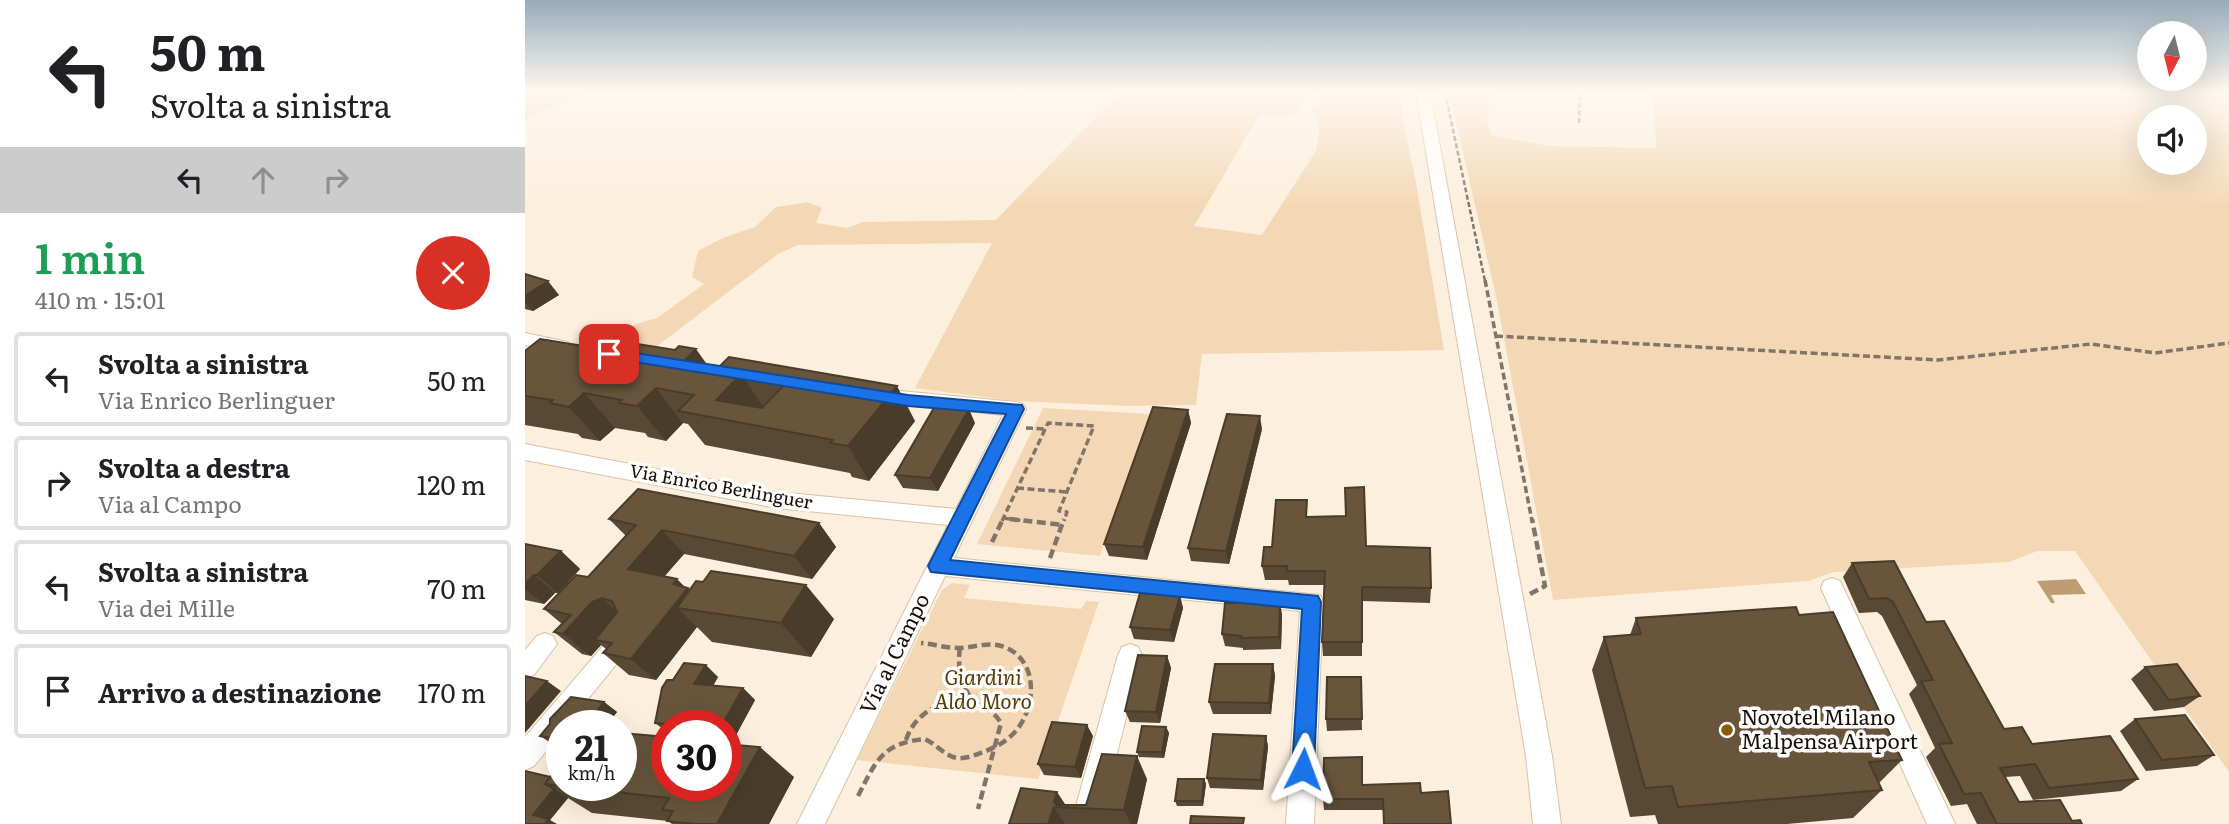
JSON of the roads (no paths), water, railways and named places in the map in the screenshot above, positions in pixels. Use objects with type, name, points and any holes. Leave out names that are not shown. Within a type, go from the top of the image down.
[{"type":"street","points":[[1430,130],[1539,756],[1548,822]]},
{"type":"street","points":[[525,339],[582,349],[567,363]]},
{"type":"street","name":"Via al Campo","points":[[811,824],[1016,409],[867,394]]},
{"type":"street","name":"Via Enrico Berlinguer","points":[[525,452],[777,500],[961,518]]},
{"type":"street","points":[[938,566],[1312,602],[1300,824]]},
{"type":"street","points":[[1832,588],[1941,824]]},
{"type":"street","points":[[525,757],[628,633]]},
{"type":"street","points":[[525,667],[545,645]]},
{"type":"street","points":[[1086,824],[1130,655]]},
{"type":"place","name":"Novotel Milano Malpensa Airport","points":[[1727,730]]},
{"type":"park label","name":"Giardini Aldo Moro","points":[[983,690]]}]
